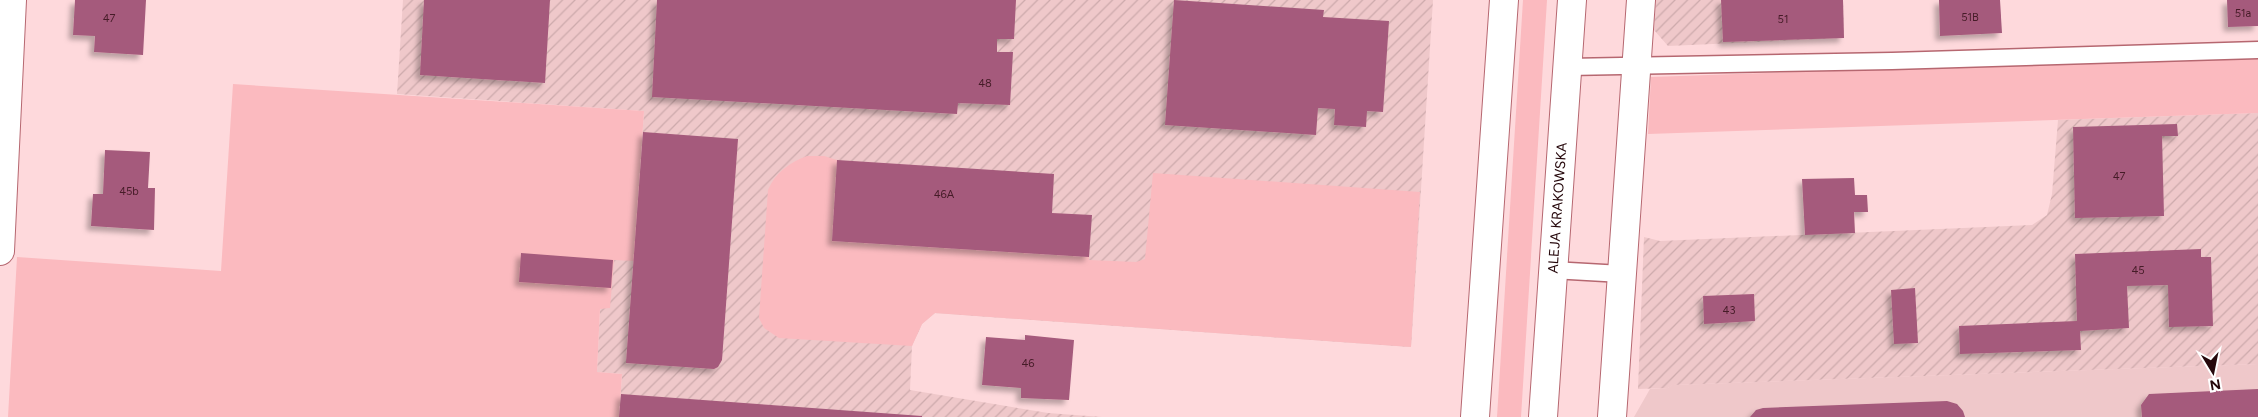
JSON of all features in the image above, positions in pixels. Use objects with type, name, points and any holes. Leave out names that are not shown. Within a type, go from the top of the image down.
[{"type":"main road","points":[[0,252],[12,0]]},
{"type":"main road","points":[[1475,417],[1504,0]]},
{"type":"main road","name":"ALEJA KRAKOWSKA","points":[[1543,417],[1572,0]]},
{"type":"main road","points":[[1612,417],[1638,68],[1641,0]]},
{"type":"lane","points":[[1568,67],[1638,68],[2258,50]]},
{"type":"lane","points":[[1552,270],[1622,274]]},
{"type":"shaded area","points":[[403,0],[1433,0],[1411,347],[935,313],[922,324],[912,346],[910,390],[1048,413],[1102,417],[619,417],[622,374],[597,372],[600,309],[613,260],[634,260],[644,111],[397,94]]},
{"type":"shaded area","points":[[1523,0],[1547,0],[1521,417],[1497,417]]},
{"type":"shaded area","points":[[1656,0],[1843,0],[1844,38],[1668,46],[1654,30]]},
{"type":"shaded area","points":[[2251,56],[2254,59],[2258,59],[2258,113],[1648,134],[1651,77]]},
{"type":"shaded area","points":[[233,84],[644,111],[634,261],[614,260],[610,308],[600,309],[597,372],[622,374],[619,417],[8,417],[17,257],[221,271]]},
{"type":"shaded area","points":[[2258,113],[2258,364],[1673,385],[1668,388],[1638,389],[1644,237],[1660,241],[2032,225],[2047,215],[2052,194],[2058,120]]},
{"type":"shaded area","points":[[807,156],[824,156],[837,160],[832,241],[1089,257],[1089,260],[1136,262],[1145,259],[1153,173],[1420,192],[1411,347],[935,313],[922,324],[912,346],[779,338],[764,328],[759,318],[768,190],[779,173],[795,161]]},
{"type":"shaded area","points":[[2258,364],[2258,417],[1634,417],[1650,389],[1668,388],[1672,385]]},
{"type":"building","points":[[75,0],[146,0],[143,55],[94,52],[95,36],[73,35]]},
{"type":"building","points":[[424,0],[550,0],[545,83],[420,75]]},
{"type":"building","points":[[657,0],[1016,0],[1014,39],[997,39],[997,52],[1013,52],[1010,105],[958,103],[957,114],[652,97]]},
{"type":"building","points":[[1174,0],[1324,10],[1323,17],[1389,21],[1383,112],[1367,111],[1366,127],[1334,125],[1335,109],[1318,108],[1316,135],[1165,125]]},
{"type":"building","points":[[1721,0],[1843,0],[1844,38],[1723,42]]},
{"type":"building","points":[[1939,0],[2000,0],[2002,33],[1940,36]]},
{"type":"building","points":[[2227,0],[2258,0],[2258,26],[2228,27]]},
{"type":"building","points":[[2177,124],[2178,136],[2162,136],[2164,216],[2075,218],[2073,127]]},
{"type":"building","points":[[643,132],[738,139],[722,360],[718,367],[714,369],[626,363]]},
{"type":"building","points":[[105,150],[150,152],[148,188],[155,188],[154,230],[91,226],[93,194],[103,194]]},
{"type":"building","points":[[837,160],[1054,174],[1052,213],[1092,215],[1089,257],[832,241]]},
{"type":"building","points":[[1854,178],[1855,195],[1867,195],[1868,212],[1854,212],[1855,233],[1805,235],[1802,179]]},
{"type":"building","points":[[2201,249],[2201,257],[2211,257],[2213,326],[2169,327],[2168,285],[2127,286],[2129,328],[2080,331],[2081,350],[1960,354],[1959,326],[2077,321],[2075,254]]},
{"type":"building","points":[[521,253],[613,260],[611,288],[519,282]]},
{"type":"building","points":[[1915,288],[1918,343],[1894,344],[1891,290]]},
{"type":"building","points":[[1754,294],[1755,321],[1704,324],[1703,296]]},
{"type":"building","points":[[1025,335],[1074,340],[1069,400],[1021,398],[1021,388],[982,385],[986,337],[1025,340]]},
{"type":"building","points":[[2258,389],[2258,417],[2142,417],[2141,405],[2149,394]]},
{"type":"building","points":[[621,394],[922,416],[922,417],[619,417]]},
{"type":"building","points":[[1947,401],[1957,404],[1965,417],[1750,417],[1756,410],[1763,408]]}]
